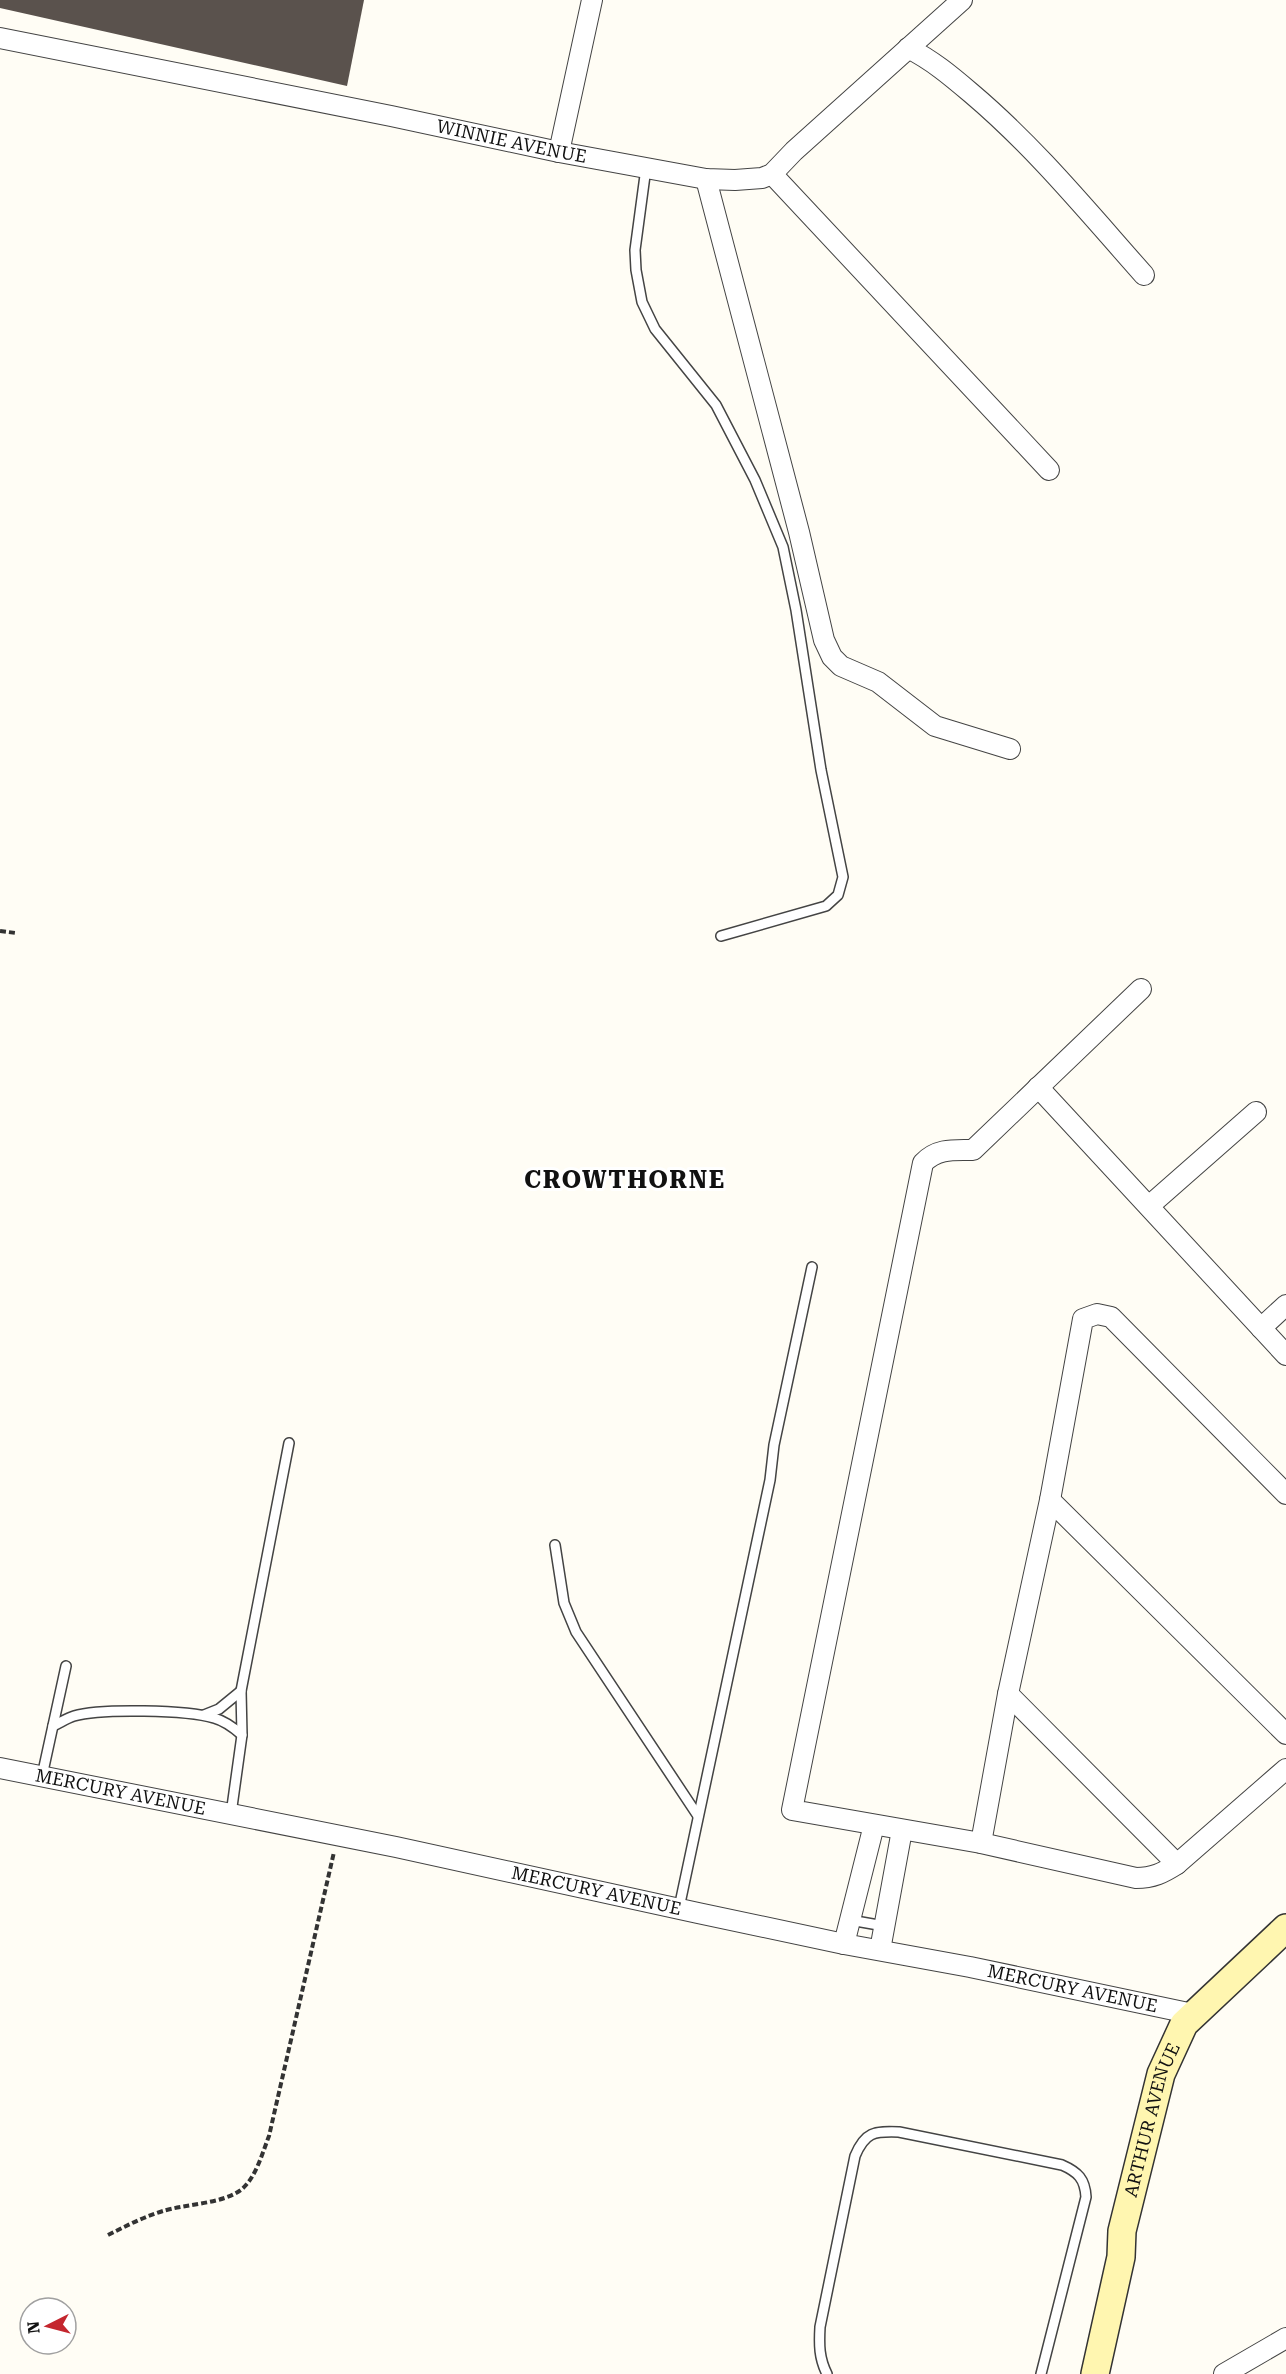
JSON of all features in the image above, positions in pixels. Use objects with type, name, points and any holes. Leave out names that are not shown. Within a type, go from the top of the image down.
[{"type":"main road","name":"ARTHUR AVENUE","points":[[1095,2374],[1121,2257],[1122,2231],[1161,2074],[1184,2024],[1286,1928]]},
{"type":"main road","name":"ARTHUR AVENUE","points":[[1080,2374],[1113,2247],[1122,2231]]},
{"type":"street","points":[[560,152],[592,0]]},
{"type":"street","points":[[962,0],[794,151],[772,174],[1049,471]]},
{"type":"street","name":"WINNIE AVENUE","points":[[0,38],[560,152],[706,179],[752,180],[772,174]]},
{"type":"street","points":[[908,48],[927,57],[952,77],[1029,145],[1144,275]]},
{"type":"street","points":[[706,179],[799,532],[824,639],[832,657],[841,666],[878,682],[935,726],[1010,749]]},
{"type":"street","points":[[1142,989],[973,1150],[947,1150],[931,1154],[923,1163],[792,1810],[981,1843],[1136,1878],[1149,1878],[1177,1864],[1286,1769]]},
{"type":"street","points":[[1038,1087],[1286,1354]]},
{"type":"street","points":[[1149,1206],[1256,1112]]},
{"type":"street","points":[[1261,1328],[1286,1305]]},
{"type":"street","points":[[981,1843],[1008,1694],[1050,1500],[1083,1320],[1097,1314],[1111,1317],[1286,1494]]},
{"type":"street","points":[[1050,1500],[1286,1734]]},
{"type":"street","points":[[1008,1694],[1177,1864]]},
{"type":"street","name":"MERCURY AVENUE","points":[[0,1767],[396,1847],[844,1944],[970,1967],[1193,2014]]},
{"type":"street","points":[[844,1944],[874,1825]]},
{"type":"street","points":[[880,1950],[902,1830]]},
{"type":"street","points":[[1224,2374],[1286,2338]]},
{"type":"lane","points":[[646,168],[635,250],[642,302],[655,329],[716,405],[755,480],[783,547],[796,610],[821,770],[843,877],[838,895],[826,906],[721,936]]},
{"type":"lane","points":[[679,1908],[770,1480],[774,1445],[812,1267]]},
{"type":"lane","points":[[231,1814],[242,1735],[241,1691],[290,1443]]},
{"type":"lane","points":[[555,1545],[564,1602],[576,1632],[698,1816]]},
{"type":"lane","points":[[42,1776],[66,1666]]},
{"type":"lane","points":[[202,1716],[219,1709],[241,1691]]},
{"type":"lane","points":[[53,1726],[73,1716],[104,1712],[182,1713],[214,1718],[232,1726],[242,1735]]},
{"type":"lane","points":[[850,1920],[884,1926]]},
{"type":"lane","points":[[827,2374],[819,2347],[820,2328],[855,2156],[866,2136],[899,2132],[1062,2165],[1074,2170],[1081,2177],[1086,2197],[1041,2374]]},
{"type":"path","points":[[0,931],[16,933]]},
{"type":"path","points":[[108,2235],[161,2211],[226,2198],[244,2188],[251,2178],[269,2136],[338,1837]]},
{"type":"building","points":[[0,0],[364,0],[347,86],[0,8]]},
{"type":"district","name":"CROWTHORNE","points":[[625,1180]]}]
